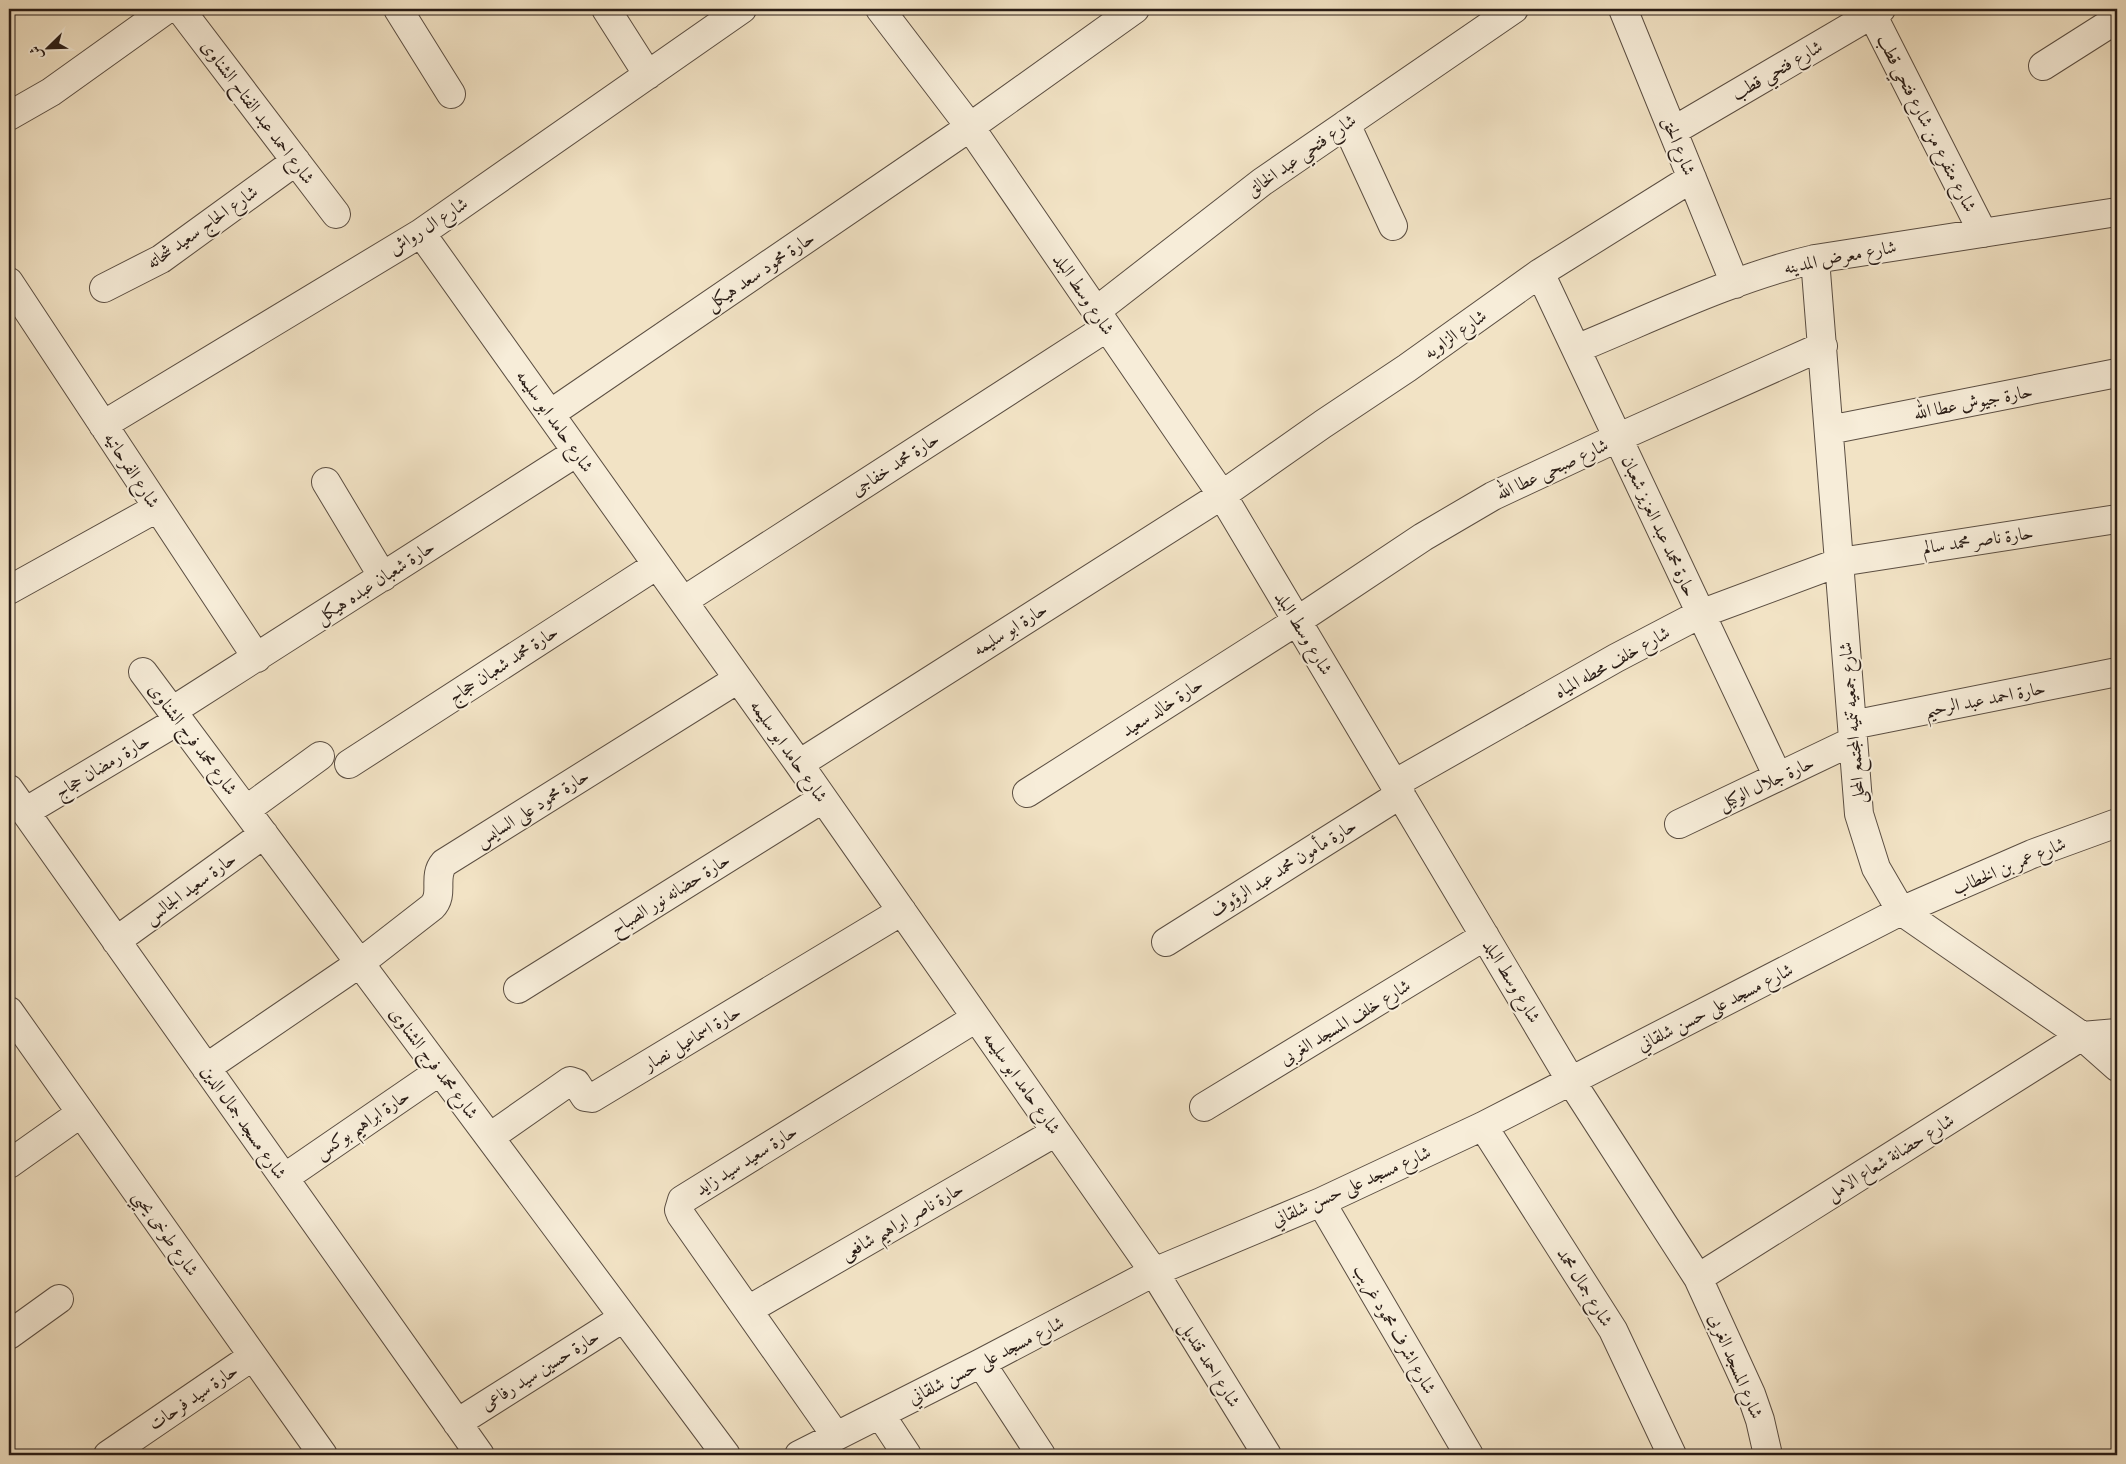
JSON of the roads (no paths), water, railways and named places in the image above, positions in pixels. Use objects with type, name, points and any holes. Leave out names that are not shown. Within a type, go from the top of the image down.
[{"type":"street","points":[[9,116],[51,92],[167,9]]},
{"type":"street","name":"شارع احمد عبد الفتاح الشناوى","points":[[180,9],[336,214]]},
{"type":"street","points":[[398,9],[451,94]]},
{"type":"street","points":[[606,9],[648,75]]},
{"type":"street","name":"شارع ال رواش","points":[[103,426],[421,233],[742,9]]},
{"type":"street","name":"شارع وسط البلد","points":[[880,9],[970,127],[1222,494],[1571,1081],[1698,1278]]},
{"type":"street","name":"حارة محمود سعد هيكل","points":[[550,414],[970,127],[1135,9]]},
{"type":"street","name":"شارع فتحي عبد الخالق","points":[[1101,319],[1262,182],[1514,9]]},
{"type":"street","name":"شارع الحق","points":[[1623,9],[1735,284]]},
{"type":"street","name":"شارع فتحي قطب","points":[[1673,131],[1876,12]]},
{"type":"street","name":"شارع متفرع من شارع فتحي قطب","points":[[1876,12],[1983,233]]},
{"type":"street","points":[[2043,66],[2117,19]]},
{"type":"street","points":[[1346,124],[1393,226]]},
{"type":"street","name":"شارع الحاج سعيد شحاته","points":[[104,288],[161,259],[296,161]]},
{"type":"street","name":"شارع الزاويه","points":[[1222,494],[1408,368],[1540,273],[1692,178]]},
{"type":"street","name":"شارع معرض المدينه","points":[[1576,349],[1735,284],[1783,267],[1815,259],[2117,212]]},
{"type":"street","name":"شارع حامد ابو سليمه","points":[[421,233],[799,764],[1154,1272]]},
{"type":"street","name":"شارع جمعيه تنميه المجتمع المحلى","points":[[1815,259],[1859,814],[1876,868],[1901,912],[2082,1036],[2117,1067]]},
{"type":"street","name":"حارة محمد عبد العزيز شعبان","points":[[1540,273],[1778,777]]},
{"type":"street","name":"شارع الفرحاتيه","points":[[9,282],[257,658]]},
{"type":"street","name":"حارة محمد خفاجى","points":[[683,601],[1101,319]]},
{"type":"street","name":"شارع صبحى عطا الله","points":[[1297,621],[1424,537],[1493,496],[1823,346]]},
{"type":"street","name":"حارة جيوش عطا الله","points":[[1829,430],[2117,373]]},
{"type":"street","name":"حارة شعبان عبده هيكل","points":[[175,716],[257,658],[577,452]]},
{"type":"street","points":[[326,482],[383,577]]},
{"type":"street","name":"حارة ابو سليمه","points":[[799,764],[1222,494]]},
{"type":"street","points":[[9,590],[157,508]]},
{"type":"street","name":"حارة ناصر محمد سالم","points":[[1840,562],[2117,519]]},
{"type":"street","name":"شارع خلف محطه المياه","points":[[1397,789],[1616,658],[1700,614],[1840,562]]},
{"type":"street","name":"حارة محمد شعبان حجاج","points":[[349,764],[657,565]]},
{"type":"street","name":"حارة خالد سعيد","points":[[1027,793],[1297,621]]},
{"type":"street","name":"شارع محمد فرج الشناوى","points":[[143,672],[726,1455]]},
{"type":"street","name":"حارة احمد عبد الرحيم","points":[[1853,733],[2117,672]]},
{"type":"street","name":"حارة محمود على السايس","points":[[206,1068],[360,963],[436,904],[439,894],[438,872],[444,863],[738,679]]},
{"type":"street","name":"حارة رمضان حجاج","points":[[25,812],[175,716]]},
{"type":"street","name":"حارة جلال الوكيل","points":[[1679,824],[1778,777],[1853,733]]},
{"type":"street","points":[[246,810],[320,756]]},
{"type":"street","name":"شارع مسجد جمال الدين","points":[[9,789],[480,1455]]},
{"type":"street","name":"حارة مأمون محمد عبد الرؤوف","points":[[1166,942],[1397,789]]},
{"type":"street","name":"حارة حضانه نور الصباح","points":[[518,989],[822,799]]},
{"type":"street","name":"شارع عمر بن الخطاب","points":[[1901,912],[2032,854],[2117,823]]},
{"type":"street","name":"حارة سعيد الجالس","points":[[116,941],[264,834]]},
{"type":"street","name":"حارة اسماعيل نصار","points":[[490,1137],[570,1081],[576,1083],[585,1097],[592,1098],[902,912]]},
{"type":"street","name":"شارع مسجد على حسن شلقاني","points":[[799,1455],[981,1363],[1154,1272],[1321,1202],[1484,1126],[1901,912]]},
{"type":"street","name":"شارع خلف المسجد الغربى","points":[[1204,1107],[1485,936]]},
{"type":"street","name":"شارع طوخى يحيي","points":[[9,1011],[323,1455]]},
{"type":"street","name":"حارة سعيد سيد زايد","points":[[836,1436],[681,1215],[679,1210],[682,1200],[976,1018]]},
{"type":"street","points":[[2082,1036],[2117,1033]]},
{"type":"street","name":"شارع حضانة شعاع الامل","points":[[1698,1278],[2082,1036]]},
{"type":"street","name":"حارة ابراهيم بوكس","points":[[284,1178],[440,1071]]},
{"type":"street","points":[[9,1164],[81,1113]]},
{"type":"street","name":"شارع جمال محمد","points":[[1484,1126],[1612,1330],[1672,1455]]},
{"type":"street","name":"حارة ناصر ابراهيم شافعى","points":[[748,1310],[1056,1132]]},
{"type":"street","name":"شارع اشرف محمود غريب","points":[[1321,1202],[1469,1455]]},
{"type":"street","name":"شارع احمد قنديل","points":[[1154,1272],[1267,1455]]},
{"type":"street","name":"شارع المسجد الغربى","points":[[1698,1278],[1751,1394],[1760,1420],[1768,1455]]},
{"type":"street","points":[[9,1335],[59,1299]]},
{"type":"street","name":"حارة حسين سيد رفاعى","points":[[457,1422],[623,1318]]},
{"type":"street","name":"حارة سيد فرحات","points":[[108,1455],[253,1356]]},
{"type":"street","points":[[981,1363],[1041,1455]]},
{"type":"street","points":[[880,1414],[907,1455]]}]
